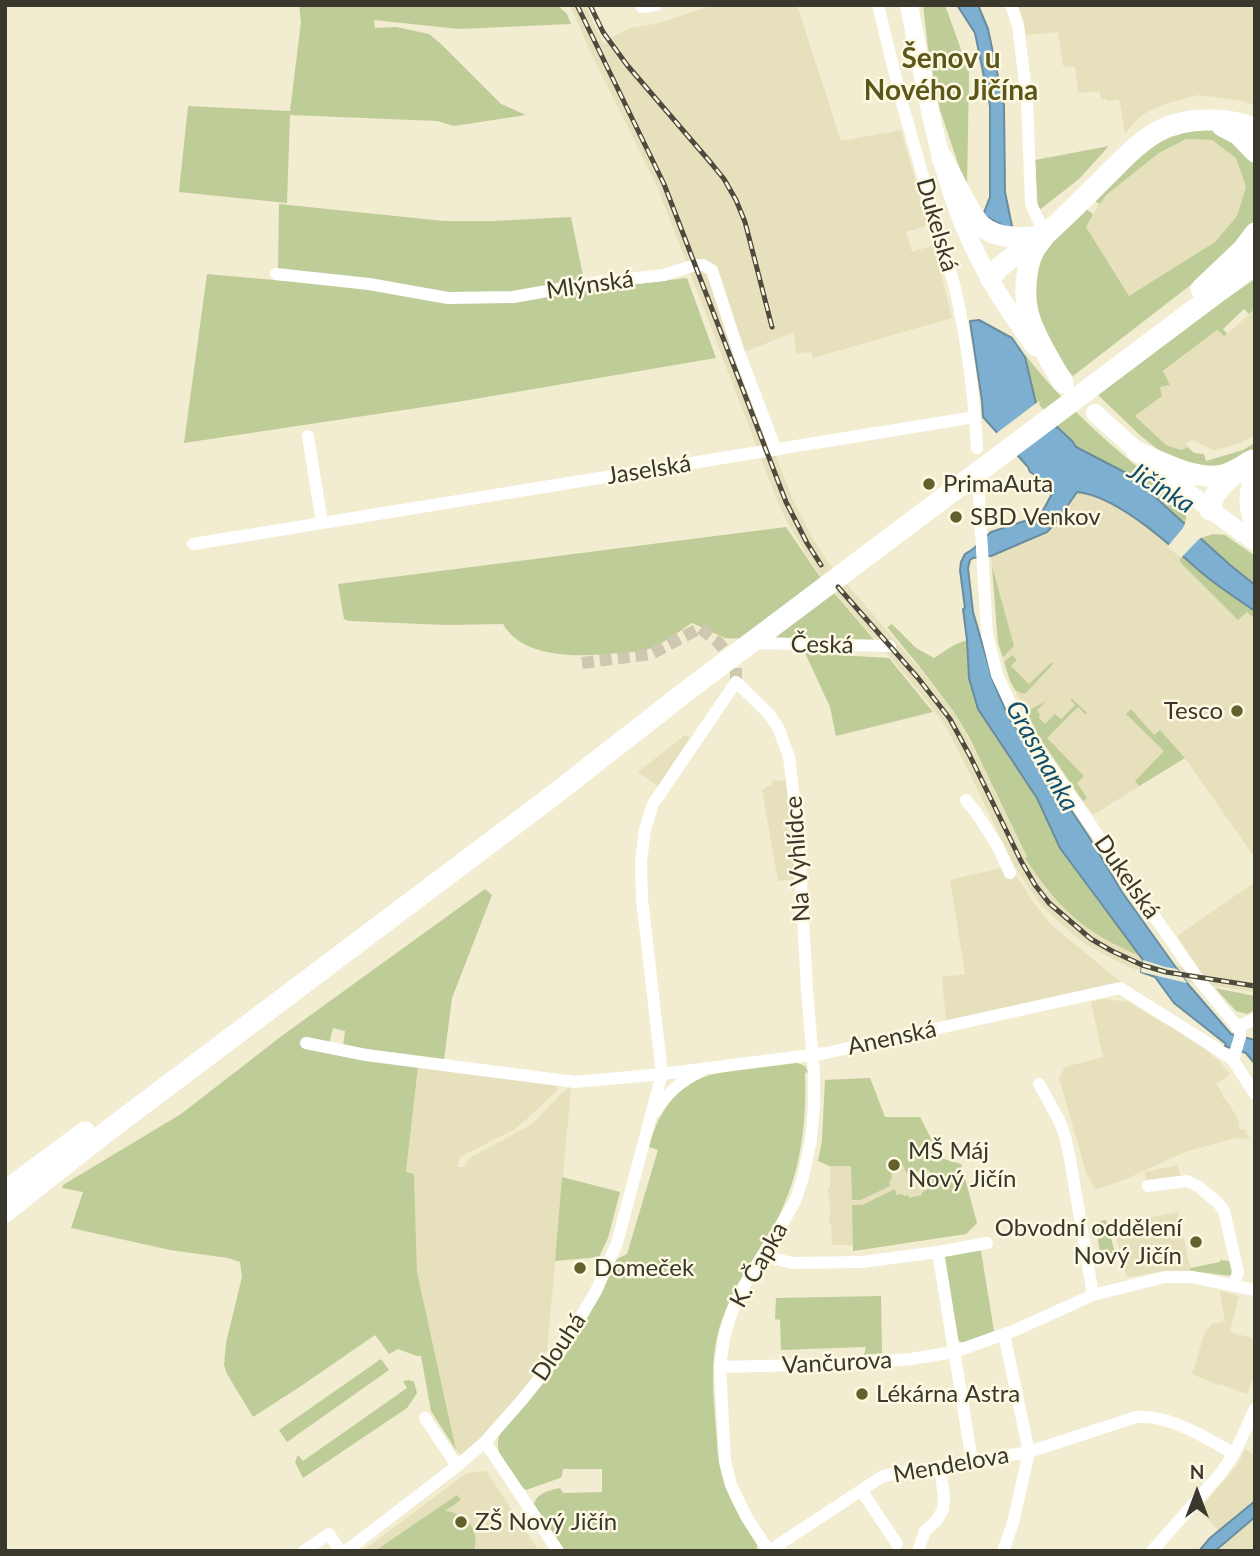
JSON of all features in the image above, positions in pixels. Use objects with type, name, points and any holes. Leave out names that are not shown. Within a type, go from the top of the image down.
[{"type":"highway","points":[[991,281],[1001,267],[1039,241],[1156,131],[1188,120],[1229,121],[1255,128]]},
{"type":"highway","points":[[1207,120],[1239,135],[1255,152]]},
{"type":"highway","points":[[942,158],[978,224],[999,235],[1039,241]]},
{"type":"highway","points":[[1203,295],[1255,233]]},
{"type":"highway","points":[[1039,241],[1027,279],[1027,310],[1063,383]]},
{"type":"highway","points":[[5,1191],[685,686],[1203,295],[1255,251]]},
{"type":"highway","points":[[1203,295],[1255,264]]},
{"type":"highway","points":[[1203,295],[1255,273]]},
{"type":"highway","points":[[1137,452],[1184,471],[1205,475],[1228,473],[1254,466]]},
{"type":"highway","points":[[1210,510],[1225,502],[1254,466]]},
{"type":"highway","points":[[1254,466],[1250,510],[1255,523]]},
{"type":"highway","points":[[5,1212],[110,1129],[530,813],[685,686]]},
{"type":"main road","points":[[909,5],[942,158],[957,209],[991,281],[1027,337],[1063,383]]},
{"type":"main road","points":[[1095,413],[1137,452],[1255,542]]},
{"type":"street","points":[[641,5],[656,5]]},
{"type":"street","name":"Dukelská","points":[[878,5],[902,103],[955,288],[975,417],[977,448]]},
{"type":"street","points":[[1011,5],[1018,25],[1027,100],[1031,204],[1039,241]]},
{"type":"street","name":"Mlýnská","points":[[276,274],[369,284],[449,298],[513,297],[599,282],[664,275],[703,265],[712,270],[776,450]]},
{"type":"street","name":"Jaselská","points":[[193,544],[975,417]]},
{"type":"street","points":[[309,436],[322,523]]},
{"type":"street","name":"Dukelská","points":[[978,481],[987,634],[998,674],[1024,729],[1196,976],[1238,1029]]},
{"type":"street","name":"Česká","points":[[753,643],[890,646]]},
{"type":"street","name":"Na Vyhlídce","points":[[662,1074],[642,899],[641,862],[645,829],[653,804],[736,682],[768,713],[778,727],[789,757],[798,830],[812,1055]]},
{"type":"street","points":[[966,800],[997,845],[1010,873]]},
{"type":"street","name":"Anenská","points":[[306,1043],[366,1055],[575,1082],[812,1055],[1120,988],[1234,1055]]},
{"type":"street","points":[[1255,1018],[1238,1029],[1234,1055],[1255,1094]]},
{"type":"street","name":"K. Čapka","points":[[769,1551],[747,1518],[730,1485],[725,1461],[720,1367],[724,1338],[739,1294],[796,1199],[803,1177],[811,1140],[814,1107],[812,1055]]},
{"type":"street","name":"Dlouhá","points":[[648,1124],[663,1099],[679,1084],[698,1072],[713,1067]]},
{"type":"street","name":"Dlouhá","points":[[346,1551],[485,1442],[559,1354],[596,1291],[617,1242],[662,1074]]},
{"type":"street","points":[[1040,1084],[1065,1136],[1093,1295]]},
{"type":"street","points":[[1148,1186],[1187,1181],[1218,1203],[1224,1211],[1238,1272],[1234,1285]]},
{"type":"street","points":[[764,1256],[792,1263],[862,1262],[987,1243]]},
{"type":"street","points":[[933,1253],[954,1352],[972,1461]]},
{"type":"street","name":"Vančurova","points":[[720,1367],[842,1364],[911,1359],[954,1352],[1004,1334],[1093,1295],[1165,1277],[1192,1277],[1255,1290]]},
{"type":"street","points":[[1003,1551],[1013,1523],[1029,1452],[1004,1334]]},
{"type":"street","points":[[1152,1551],[1220,1474],[1234,1454],[1255,1409]]},
{"type":"street","name":"Mendelova","points":[[769,1551],[883,1476],[1029,1452],[1136,1417],[1160,1418],[1208,1439],[1234,1454]]},
{"type":"street","points":[[425,1418],[457,1466]]},
{"type":"street","points":[[485,1442],[558,1551]]},
{"type":"street","points":[[918,1551],[925,1531],[937,1520],[943,1509],[940,1466]]},
{"type":"street","points":[[861,1490],[897,1544]]},
{"type":"street","points":[[304,1551],[329,1534],[340,1551]]},
{"type":"shaded area","points":[[570,5],[588,5],[603,44],[630,28],[660,23],[713,5],[797,5],[841,141],[901,130],[928,223],[906,232],[912,252],[934,245],[952,318],[813,358],[811,352],[796,354],[794,332],[742,353],[701,260],[793,500],[827,561],[956,715],[1027,858],[1115,945],[1152,961],[1200,970],[1177,936],[1255,882],[1255,992],[1164,979],[1126,966],[1071,933],[1044,908],[1030,890],[1014,865],[944,723],[816,570],[789,525],[657,186]]},
{"type":"shaded area","points":[[1018,5],[1255,5],[1255,105],[1198,95],[1147,112],[1125,133],[1119,99],[1101,99],[1100,91],[1078,93],[1075,67],[1063,66],[1058,32],[1026,35]]},
{"type":"shaded area","points":[[1186,139],[1212,140],[1236,157],[1246,187],[1237,216],[1215,242],[1129,297],[1085,226],[1105,195],[1159,153]]},
{"type":"shaded area","points":[[1255,309],[1255,435],[1238,444],[1213,450],[1193,440],[1186,443],[1188,447],[1181,450],[1166,445],[1135,416],[1161,396],[1159,387],[1163,372],[1217,330],[1227,334]]},
{"type":"shaded area","points":[[1077,492],[1088,493],[1111,503],[1152,530],[1226,592],[1255,611],[1255,858],[1185,758],[1093,815],[1039,737],[1010,681],[998,643],[991,556],[1047,532]]},
{"type":"shaded area","points":[[685,735],[690,737],[658,786],[638,772]]},
{"type":"shaded area","points":[[788,780],[796,879],[778,881],[762,790],[772,784],[772,781]]},
{"type":"shaded area","points":[[1010,866],[1050,924],[1122,983],[946,1021],[942,977],[965,974],[950,880]]},
{"type":"shaded area","points":[[1104,999],[1129,1002],[1166,1025],[1169,1022],[1219,1061],[1230,1074],[1216,1084],[1240,1123],[1238,1125],[1241,1130],[1244,1129],[1250,1139],[1235,1138],[1185,1152],[1095,1190],[1086,1172],[1059,1078],[1065,1067],[1103,1057],[1091,1002]]},
{"type":"shaded area","points":[[418,1067],[557,1085],[557,1090],[515,1129],[460,1157],[458,1167],[464,1167],[473,1156],[531,1125],[566,1089],[571,1088],[547,1351],[542,1366],[522,1393],[461,1456],[456,1450],[417,1272],[414,1174],[406,1173]]},
{"type":"shaded area","name":"MŠ Máj Nový Jičín","points":[[870,1078],[885,1117],[920,1117],[941,1158],[961,1164],[977,1223],[966,1234],[853,1251],[853,1245],[832,1245],[828,1189],[830,1167],[818,1161],[822,1141],[825,1080]]},
{"type":"shaded area","points":[[1178,1165],[1182,1185],[1147,1191],[1145,1172]]},
{"type":"shaded area","points":[[1178,1212],[1191,1271],[1165,1271],[1127,1277],[1112,1225]]},
{"type":"shaded area","points":[[1220,1291],[1239,1296],[1230,1332],[1255,1340],[1255,1373],[1247,1394],[1192,1374],[1205,1332],[1212,1324],[1225,1321]]},
{"type":"shaded area","points":[[1245,1449],[1255,1455],[1255,1501],[1219,1531],[1199,1510],[1238,1464]]},
{"type":"shaded area","name":"ZŠ Nový Jičín","points":[[486,1471],[539,1551],[362,1551],[467,1473]]},
{"type":"shaded area","points":[[1255,1519],[1255,1551],[1216,1551],[1235,1534]]},
{"type":"green space","points":[[299,5],[557,5],[567,14],[571,24],[459,29],[374,20],[375,28],[396,27],[429,34],[501,104],[526,115],[454,126],[437,121],[290,115],[287,203],[179,192],[188,106],[290,111],[301,22]]},
{"type":"green space","points":[[923,5],[945,5],[969,72],[967,190],[940,110]]},
{"type":"green space","points":[[1219,129],[1255,160],[1255,223],[1219,263],[1073,376],[1050,349],[1032,311],[1039,258],[1083,207],[1093,214],[1086,227],[1129,296],[1215,242],[1237,216],[1246,187],[1236,158],[1212,140],[1186,139],[1159,153],[1106,195],[1100,204],[1091,199],[1125,164],[1178,130]]},
{"type":"green space","points":[[1109,146],[1079,179],[1038,211],[1035,160]]},
{"type":"green space","points":[[279,204],[444,221],[571,217],[586,290],[687,278],[716,358],[457,402],[184,443],[207,274],[285,281],[278,270]]},
{"type":"green space","points":[[1255,279],[1255,309],[1249,314],[1244,309],[1223,329],[1227,334],[1224,336],[1217,330],[1163,371],[1170,385],[1160,387],[1162,396],[1135,416],[1166,445],[1181,450],[1188,447],[1194,453],[1204,454],[1206,461],[1243,450],[1255,443],[1255,452],[1244,461],[1205,468],[1165,455],[1098,395],[1204,314]]},
{"type":"green space","points":[[1026,356],[1061,397],[1099,433],[1181,501],[1187,511],[1185,525],[1132,476],[1076,447],[1037,408]]},
{"type":"green space","points":[[786,527],[818,574],[876,642],[725,638],[692,623],[645,650],[588,655],[555,654],[524,644],[512,636],[503,624],[349,621],[344,619],[338,584]]},
{"type":"green space","points":[[1213,534],[1225,535],[1255,556],[1255,585],[1201,538]]},
{"type":"green space","points":[[1183,556],[1226,592],[1255,611],[1255,619],[1247,612],[1238,620],[1180,562]]},
{"type":"green space","points":[[992,566],[1014,646],[1003,657],[998,643]]},
{"type":"green space","points":[[892,624],[916,648],[934,658],[967,640],[969,678],[1037,798],[1060,848],[1140,956],[1088,928],[1061,905],[1037,876],[1025,858],[1027,857],[969,737],[954,712],[887,627]]},
{"type":"green space","points":[[805,653],[889,658],[933,712],[836,736],[830,707]]},
{"type":"green space","points":[[1012,655],[1017,660],[1011,666],[1029,684],[1052,662],[1053,664],[1025,694],[1016,691],[1010,681],[1004,662]]},
{"type":"green space","points":[[1071,698],[1087,713],[1078,707],[1047,738],[1084,776],[1077,783],[1087,798],[1083,801],[1039,737],[1028,714],[1046,701],[1037,710],[1039,718],[1045,724],[1055,714],[1061,719],[1075,705]]},
{"type":"green space","points":[[1131,709],[1154,735],[1160,730],[1185,758],[1139,786],[1135,781],[1164,751],[1126,714]]},
{"type":"green space","points":[[485,889],[492,895],[452,998],[444,1060],[343,1046],[345,1031],[333,1028],[329,1044],[418,1067],[406,1172],[414,1174],[417,1272],[456,1450],[431,1411],[421,1356],[398,1349],[389,1354],[375,1335],[253,1417],[224,1365],[226,1343],[242,1277],[240,1262],[71,1228],[83,1192],[62,1188],[63,1185],[181,1114],[283,1035]]},
{"type":"green space","points":[[1215,988],[1255,996],[1255,1010],[1247,1014],[1236,1011]]},
{"type":"green space","points":[[795,1062],[805,1066],[808,1072],[805,1073],[802,1136],[794,1176],[780,1214],[740,1281],[722,1319],[713,1362],[714,1410],[720,1469],[732,1502],[757,1545],[757,1551],[563,1551],[534,1504],[544,1493],[560,1488],[563,1493],[602,1492],[602,1469],[563,1469],[560,1478],[526,1490],[501,1458],[499,1436],[615,1260],[627,1254],[658,1150],[649,1147],[658,1122],[671,1101],[701,1078],[741,1069]]},
{"type":"green space","name":"MŠ Máj Nový Jičín","points":[[870,1078],[885,1117],[920,1117],[941,1158],[961,1164],[977,1223],[966,1234],[853,1251],[852,1205],[862,1205],[895,1189],[896,1195],[908,1195],[909,1198],[922,1195],[922,1192],[933,1186],[929,1170],[906,1173],[903,1165],[891,1171],[890,1186],[861,1200],[852,1200],[851,1166],[830,1166],[818,1161],[822,1141],[825,1080]]},
{"type":"green space","points":[[562,1177],[620,1192],[608,1238],[599,1257],[555,1261]]},
{"type":"green space","points":[[1106,1220],[1116,1256],[1101,1258],[1095,1222]]},
{"type":"green space","points":[[977,1249],[981,1251],[994,1331],[964,1343],[957,1340],[944,1259],[945,1256]]},
{"type":"green space","points":[[1229,1261],[1233,1265],[1232,1276],[1191,1271],[1190,1268],[1220,1262]]},
{"type":"green space","points":[[881,1296],[882,1353],[864,1355],[866,1347],[781,1350],[780,1320],[775,1319],[776,1298]]},
{"type":"green space","points":[[381,1359],[389,1370],[287,1442],[279,1430]]},
{"type":"green space","points":[[403,1381],[414,1382],[417,1393],[407,1408],[303,1478],[295,1462],[298,1455],[303,1461],[407,1388]]},
{"type":"green space","points":[[457,1495],[461,1500],[445,1511],[459,1515],[470,1524],[475,1536],[474,1551],[375,1551]]},
{"type":"water","points":[[957,5],[978,5],[988,29],[1004,105],[1005,192],[1013,231],[983,215],[990,197],[990,106],[975,33]]},
{"type":"water","points":[[979,320],[1012,338],[1025,357],[1037,408],[1076,447],[1132,476],[1255,585],[1255,611],[1215,583],[1126,512],[1093,496],[1077,492],[1047,532],[991,556],[973,558],[968,568],[973,612],[993,681],[1008,716],[1089,837],[1122,892],[1187,983],[1231,1034],[1255,1040],[1255,1064],[1246,1053],[1225,1046],[1226,1044],[1174,1003],[1155,977],[1141,972],[1143,960],[1060,848],[1037,798],[978,709],[969,678],[961,562],[965,554],[991,532],[1040,516],[1054,490],[1051,485],[1030,472],[983,417],[970,321]]},
{"type":"water","points":[[1255,1501],[1255,1517],[1215,1551],[1199,1551],[1210,1538]]},
{"type":"pier","points":[[1039,401],[1040,406],[1057,422],[1013,455],[994,435]]},
{"type":"pier","points":[[1186,521],[1204,536],[1181,558],[1167,547]]},
{"type":"pier","points":[[1143,960],[1177,969],[1187,983],[1141,972]]},
{"type":"tunnel","points":[[582,663],[651,654],[700,628],[719,643],[736,665],[736,682]]},
{"type":"railway","points":[[577,5],[664,184],[786,502],[821,565]]},
{"type":"railway","points":[[590,5],[603,32],[627,65],[724,179],[736,200],[745,222],[772,327]]},
{"type":"railway","points":[[838,587],[918,678],[950,719],[1021,861],[1049,903],[1091,939],[1142,965],[1166,972],[1255,986]]},
{"type":"place","name":"PrimaAuta","points":[[929,484]]},
{"type":"place","name":"SBD Venkov","points":[[956,517]]},
{"type":"place","name":"Tesco","points":[[1237,711]]},
{"type":"place","name":"MŠ Máj Nový Jičín","points":[[894,1165]]},
{"type":"place","name":"Obvodní oddělení Nový Jičín","points":[[1196,1242]]},
{"type":"place","name":"Domeček","points":[[580,1268]]},
{"type":"place","name":"Lékárna Astra","points":[[862,1394]]},
{"type":"place","name":"ZŠ Nový Jičín","points":[[461,1522]]},
{"type":"district","name":"Šenov u Nového Jičína","points":[[951,75]]},
{"type":"water label","name":"Jičínka","points":[[1161,488]]},
{"type":"water label","name":"Grasmanka","points":[[1042,756]]}]
